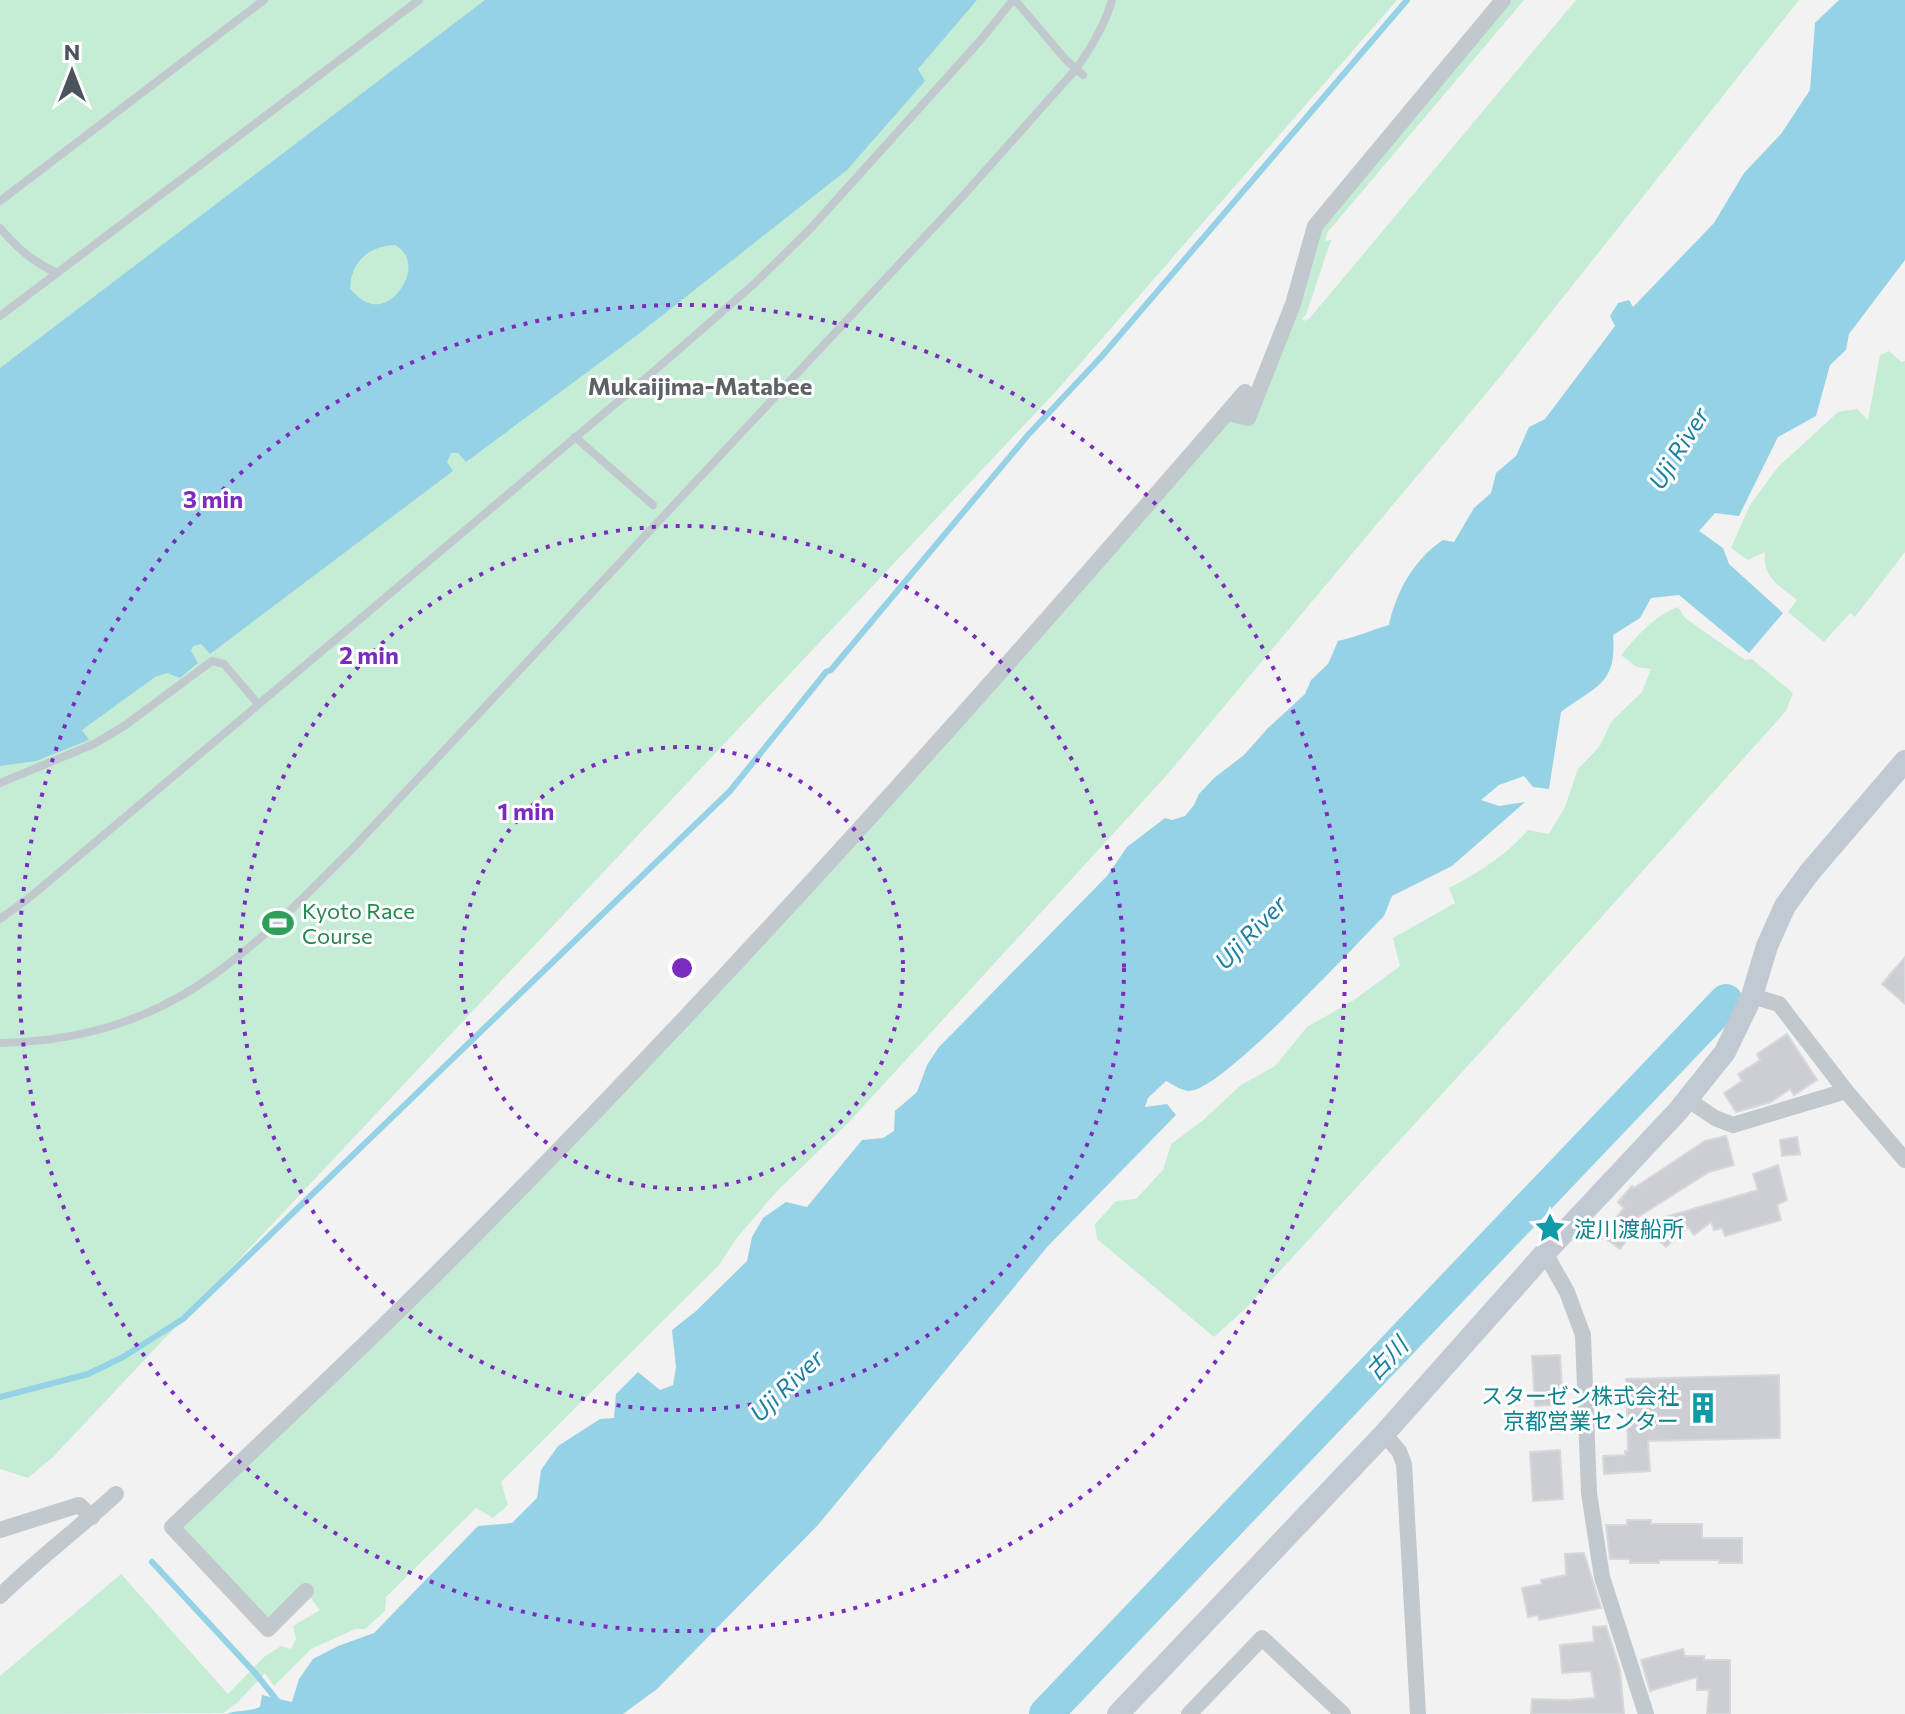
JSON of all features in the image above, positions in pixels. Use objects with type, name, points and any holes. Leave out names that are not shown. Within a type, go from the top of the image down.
[{"type":"street","points":[[306,1591],[268,1629],[172,1527],[455,1256],[713,988],[1019,653],[1245,392],[1236,415],[1248,418],[1293,304],[1315,226],[1503,0]]},
{"type":"street","points":[[1118,1714],[1384,1434],[1687,1099],[1725,1052],[1752,996],[1767,946],[1785,906],[1809,873],[1905,761]]},
{"type":"street","points":[[1752,996],[1779,1004],[1846,1091],[1905,1160]]},
{"type":"street","points":[[1687,1099],[1715,1118],[1733,1125],[1846,1091]]},
{"type":"street","points":[[1545,1253],[1567,1292],[1583,1335],[1589,1493],[1602,1577],[1646,1714]]},
{"type":"street","points":[[1384,1434],[1399,1451],[1404,1464],[1418,1714]]},
{"type":"street","points":[[0,1596],[116,1494]]},
{"type":"street","points":[[0,1530],[79,1505],[92,1517]]},
{"type":"street","points":[[1189,1714],[1262,1638],[1343,1714]]},
{"type":"lane","points":[[0,201],[264,0]]},
{"type":"lane","points":[[0,316],[419,0]]},
{"type":"lane","points":[[0,919],[29,898],[720,313],[802,237],[1014,0],[1080,72]]},
{"type":"lane","points":[[0,1043],[59,1039],[128,1022],[182,996],[217,974],[261,939],[353,848],[1080,72],[1112,0]]},
{"type":"lane","points":[[0,228],[17,249],[57,273]]},
{"type":"lane","points":[[575,437],[653,505]]},
{"type":"lane","points":[[0,783],[94,744],[124,726],[212,661],[224,664],[258,704]]},
{"type":"green space","name":"Kyoto Race Course","points":[[0,0],[1397,0],[1058,389],[53,1457],[28,1478],[0,1469]]},
{"type":"green space","points":[[1503,0],[1524,0],[1327,233],[1325,241],[1331,240],[1306,315],[1302,318],[1304,321],[1309,319],[1576,0],[1799,0],[1499,378],[1166,776],[849,1122],[777,1191],[735,1240],[719,1265],[501,1482],[508,1505],[493,1518],[476,1508],[386,1597],[385,1611],[365,1629],[355,1629],[311,1649],[274,1686],[265,1673],[237,1703],[223,1713],[0,1714],[0,1676],[121,1574],[228,1694],[264,1657],[281,1646],[291,1649],[296,1639],[293,1626],[320,1610],[306,1592],[268,1629],[172,1527],[713,988],[1245,392],[1248,418],[1315,226]]},
{"type":"green space","points":[[1889,351],[1901,362],[1905,361],[1905,552],[1855,617],[1850,613],[1824,642],[1788,612],[1797,600],[1769,575],[1765,552],[1748,560],[1731,548],[1750,505],[1778,467],[1838,412],[1857,409],[1868,420],[1880,355]]},
{"type":"green space","points":[[1678,607],[1685,618],[1745,660],[1752,659],[1793,693],[1786,711],[1485,1047],[1247,1307],[1214,1337],[1097,1239],[1095,1224],[1116,1201],[1136,1199],[1163,1170],[1171,1144],[1201,1122],[1241,1085],[1275,1066],[1307,1027],[1354,1000],[1400,966],[1393,938],[1455,903],[1449,888],[1492,863],[1528,830],[1549,834],[1565,807],[1578,769],[1600,746],[1611,722],[1642,692],[1651,669],[1637,667],[1621,655],[1654,621]]},
{"type":"water","points":[[485,0],[977,0],[918,69],[925,81],[847,170],[636,336],[466,462],[458,453],[451,453],[447,462],[453,471],[210,654],[201,644],[193,646],[191,651],[198,663],[180,678],[167,673],[155,677],[82,730],[89,740],[36,761],[0,766],[0,368]],"holes":[[[395,245],[404,253],[408,272],[404,283],[390,299],[381,304],[372,304],[350,289],[358,263],[369,252]]]},
{"type":"water","name":"Uji River","points":[[1839,0],[1905,0],[1905,260],[1849,334],[1846,350],[1830,365],[1816,416],[1778,437],[1739,516],[1715,513],[1699,531],[1723,548],[1729,564],[1783,613],[1749,653],[1679,595],[1651,598],[1640,618],[1613,635],[1612,664],[1602,682],[1561,712],[1549,789],[1533,787],[1524,776],[1499,785],[1481,800],[1499,806],[1525,802],[1452,866],[1392,896],[1384,916],[1257,1044],[1205,1085],[1189,1091],[1166,1081],[1148,1098],[1145,1107],[1167,1104],[1176,1115],[1048,1246],[818,1525],[657,1689],[623,1714],[227,1714],[260,1707],[262,1695],[292,1702],[299,1679],[313,1659],[374,1633],[478,1526],[512,1523],[537,1498],[541,1470],[558,1446],[600,1419],[614,1418],[616,1394],[638,1372],[660,1390],[673,1385],[676,1367],[672,1330],[747,1261],[752,1237],[763,1218],[786,1202],[807,1207],[862,1140],[883,1138],[894,1131],[895,1111],[917,1092],[927,1065],[939,1047],[1107,876],[1127,847],[1165,818],[1172,820],[1185,816],[1214,778],[1244,755],[1305,694],[1311,680],[1328,664],[1338,641],[1389,625],[1396,600],[1415,567],[1443,540],[1454,542],[1474,508],[1491,493],[1496,473],[1516,456],[1529,427],[1545,419],[1615,326],[1610,316],[1618,303],[1629,300],[1633,307],[1714,223],[1744,173],[1781,134],[1810,90],[1815,23]]},
{"type":"building","points":[[1905,957],[1905,1004],[1882,984]]},
{"type":"building","points":[[1787,1034],[1817,1080],[1794,1095],[1790,1089],[1771,1102],[1736,1112],[1724,1093],[1742,1081],[1738,1074],[1760,1060],[1757,1054]]},
{"type":"building","points":[[1726,1136],[1734,1165],[1709,1172],[1613,1233],[1639,1225],[1620,1249],[1605,1238],[1599,1239],[1624,1208],[1618,1202],[1632,1186],[1634,1188],[1705,1141]]},
{"type":"building","points":[[1797,1137],[1800,1154],[1782,1156],[1780,1140]]},
{"type":"building","points":[[1778,1165],[1787,1200],[1777,1205],[1781,1220],[1725,1236],[1722,1228],[1714,1230],[1711,1222],[1694,1235],[1688,1227],[1666,1247],[1641,1224],[1758,1190],[1753,1174]]},
{"type":"building","points":[[1560,1355],[1563,1404],[1535,1406],[1532,1356]]},
{"type":"building","name":"スターゼン株式会社 京都営業センター","points":[[1779,1375],[1780,1438],[1648,1441],[1650,1471],[1604,1474],[1603,1456],[1625,1455],[1628,1451],[1626,1379]]},
{"type":"building","points":[[1560,1450],[1563,1499],[1533,1501],[1530,1452]]},
{"type":"building","points":[[1627,1520],[1651,1520],[1651,1524],[1702,1524],[1702,1538],[1742,1538],[1742,1563],[1659,1560],[1659,1563],[1630,1563],[1630,1559],[1610,1559],[1606,1525],[1627,1525]]},
{"type":"building","points":[[1584,1553],[1601,1608],[1539,1620],[1538,1615],[1528,1617],[1522,1588],[1566,1575],[1565,1554]]},
{"type":"building","points":[[1606,1626],[1620,1670],[1624,1714],[1531,1714],[1532,1699],[1595,1698],[1591,1671],[1562,1673],[1560,1645],[1594,1642],[1593,1627]]},
{"type":"building","points":[[1683,1649],[1685,1656],[1730,1660],[1730,1714],[1707,1714],[1709,1690],[1697,1690],[1697,1677],[1650,1691],[1641,1660]]},
{"type":"waterway","points":[[0,1397],[88,1374],[123,1357],[183,1319],[730,791],[826,672],[831,670],[1028,435],[1102,356],[1407,0]]},
{"type":"waterway","name":"古川","points":[[1046,1714],[1726,1001]]},
{"type":"waterway","points":[[152,1562],[256,1674],[288,1714]]},
{"type":"place","name":"Kyoto Race Course","points":[[278,923]]},
{"type":"place","name":"淀川渡船所","points":[[1550,1228]]},
{"type":"place","name":"スターゼン株式会社 京都営業センター","points":[[1703,1408]]},
{"type":"district","name":"Mukaijima-Matabee","points":[[700,385]]}]
